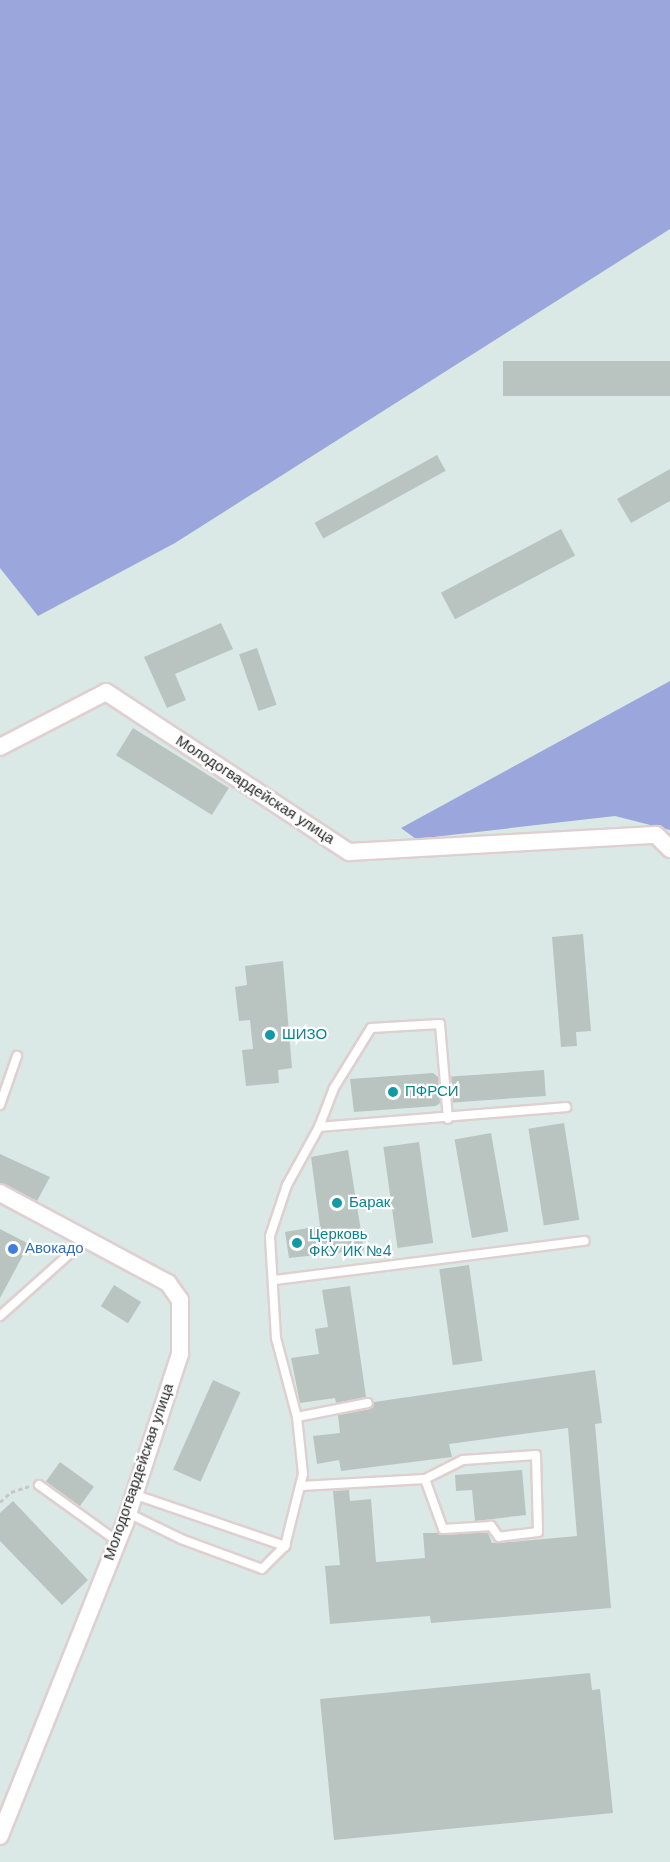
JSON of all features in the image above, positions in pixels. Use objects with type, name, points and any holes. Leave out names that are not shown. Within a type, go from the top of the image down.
[{"type":"street","name":"Молодогвардейская улица","points":[[0,747],[106,692],[349,852],[657,835],[670,849]]},
{"type":"street","name":"Молодогвардейская улица","points":[[0,1193],[168,1283],[180,1300],[180,1354],[128,1513],[0,1836]]},
{"type":"lane","points":[[128,1513],[180,1539],[262,1569],[285,1546],[301,1486],[297,1417],[276,1338],[275,1280],[270,1236],[287,1185],[319,1127],[334,1088],[371,1028],[440,1024],[448,1119]]},
{"type":"lane","points":[[0,1105],[18,1056]]},
{"type":"lane","points":[[319,1127],[448,1119],[566,1107]]},
{"type":"lane","points":[[0,1316],[86,1239]]},
{"type":"lane","points":[[275,1280],[585,1242]]},
{"type":"lane","points":[[297,1417],[368,1403]]},
{"type":"lane","points":[[301,1486],[425,1479],[463,1460],[536,1455],[538,1533],[499,1537],[491,1526],[443,1529],[425,1479]]},
{"type":"lane","points":[[39,1485],[117,1541]]},
{"type":"lane","points":[[133,1494],[285,1546]]},
{"type":"path","points":[[0,1502],[11,1492],[39,1485]]},
{"type":"shaded area","points":[[0,0],[670,0],[670,229],[175,543],[38,616],[0,568]]},
{"type":"shaded area","points":[[670,681],[670,830],[615,816],[416,839],[401,828]]},
{"type":"building","points":[[503,361],[670,361],[670,396],[503,396]]},
{"type":"building","points":[[437,455],[446,471],[323,539],[315,523]]},
{"type":"building","points":[[670,469],[670,501],[631,523],[617,499]]},
{"type":"building","points":[[561,529],[575,555],[455,619],[441,593]]},
{"type":"building","points":[[221,623],[233,649],[175,674],[186,700],[167,708],[144,657]]},
{"type":"building","points":[[257,648],[277,705],[259,711],[239,654]]},
{"type":"building","points":[[133,728],[229,788],[212,815],[116,755]]},
{"type":"building","points":[[583,934],[591,1031],[576,1032],[577,1046],[561,1047],[552,937]]},
{"type":"building","name":"ШИЗО","points":[[283,961],[292,1068],[278,1070],[279,1083],[246,1086],[242,1050],[253,1049],[250,1020],[239,1021],[235,987],[247,985],[245,966]]},
{"type":"building","name":"ПФРСИ","points":[[544,1070],[546,1096],[453,1102],[451,1076]]},
{"type":"building","name":"ПФРСИ","points":[[433,1073],[438,1077],[440,1103],[436,1106],[354,1112],[350,1079]]},
{"type":"building","points":[[564,1123],[579,1220],[544,1225],[528,1129]]},
{"type":"building","points":[[491,1133],[508,1231],[472,1238],[455,1139]]},
{"type":"building","name":"Барак","points":[[419,1142],[433,1243],[398,1248],[383,1147]]},
{"type":"building","name":"Барак","points":[[348,1150],[364,1250],[289,1258],[285,1232],[320,1226],[311,1157]]},
{"type":"building","points":[[0,1154],[50,1177],[37,1201],[0,1183]]},
{"type":"building","points":[[0,1229],[29,1244],[0,1298]]},
{"type":"building","points":[[469,1265],[482,1361],[453,1365],[439,1269]]},
{"type":"building","points":[[114,1285],[141,1302],[128,1323],[101,1306]]},
{"type":"building","points":[[350,1286],[366,1397],[336,1403],[335,1398],[300,1403],[291,1358],[319,1354],[315,1329],[328,1327],[322,1290]]},
{"type":"building","points":[[595,1370],[602,1423],[595,1424],[611,1608],[431,1623],[430,1616],[330,1624],[325,1566],[340,1565],[333,1491],[349,1490],[350,1501],[371,1499],[376,1562],[425,1558],[423,1533],[488,1533],[492,1543],[577,1536],[568,1428],[449,1444],[452,1457],[341,1471],[339,1460],[317,1464],[313,1436],[340,1433],[338,1415],[370,1409],[374,1402]]},
{"type":"building","points":[[213,1380],[240,1392],[201,1482],[173,1470]]},
{"type":"building","points":[[60,1462],[94,1487],[80,1506],[46,1481]]},
{"type":"building","points":[[522,1470],[526,1515],[475,1521],[472,1490],[456,1491],[455,1475]]},
{"type":"building","points":[[13,1501],[88,1580],[62,1605],[0,1541],[0,1513]]},
{"type":"building","points":[[590,1673],[592,1690],[600,1689],[613,1813],[334,1840],[320,1699]]},
{"type":"place","name":"ШИЗО","points":[[270,1035]]},
{"type":"place","name":"ПФРСИ","points":[[393,1092]]},
{"type":"place","name":"Барак","points":[[337,1203]]},
{"type":"place","name":"Церковь ФКУ ИК №4","points":[[297,1243]]},
{"type":"place","name":"Авокадо","points":[[13,1249]]}]
